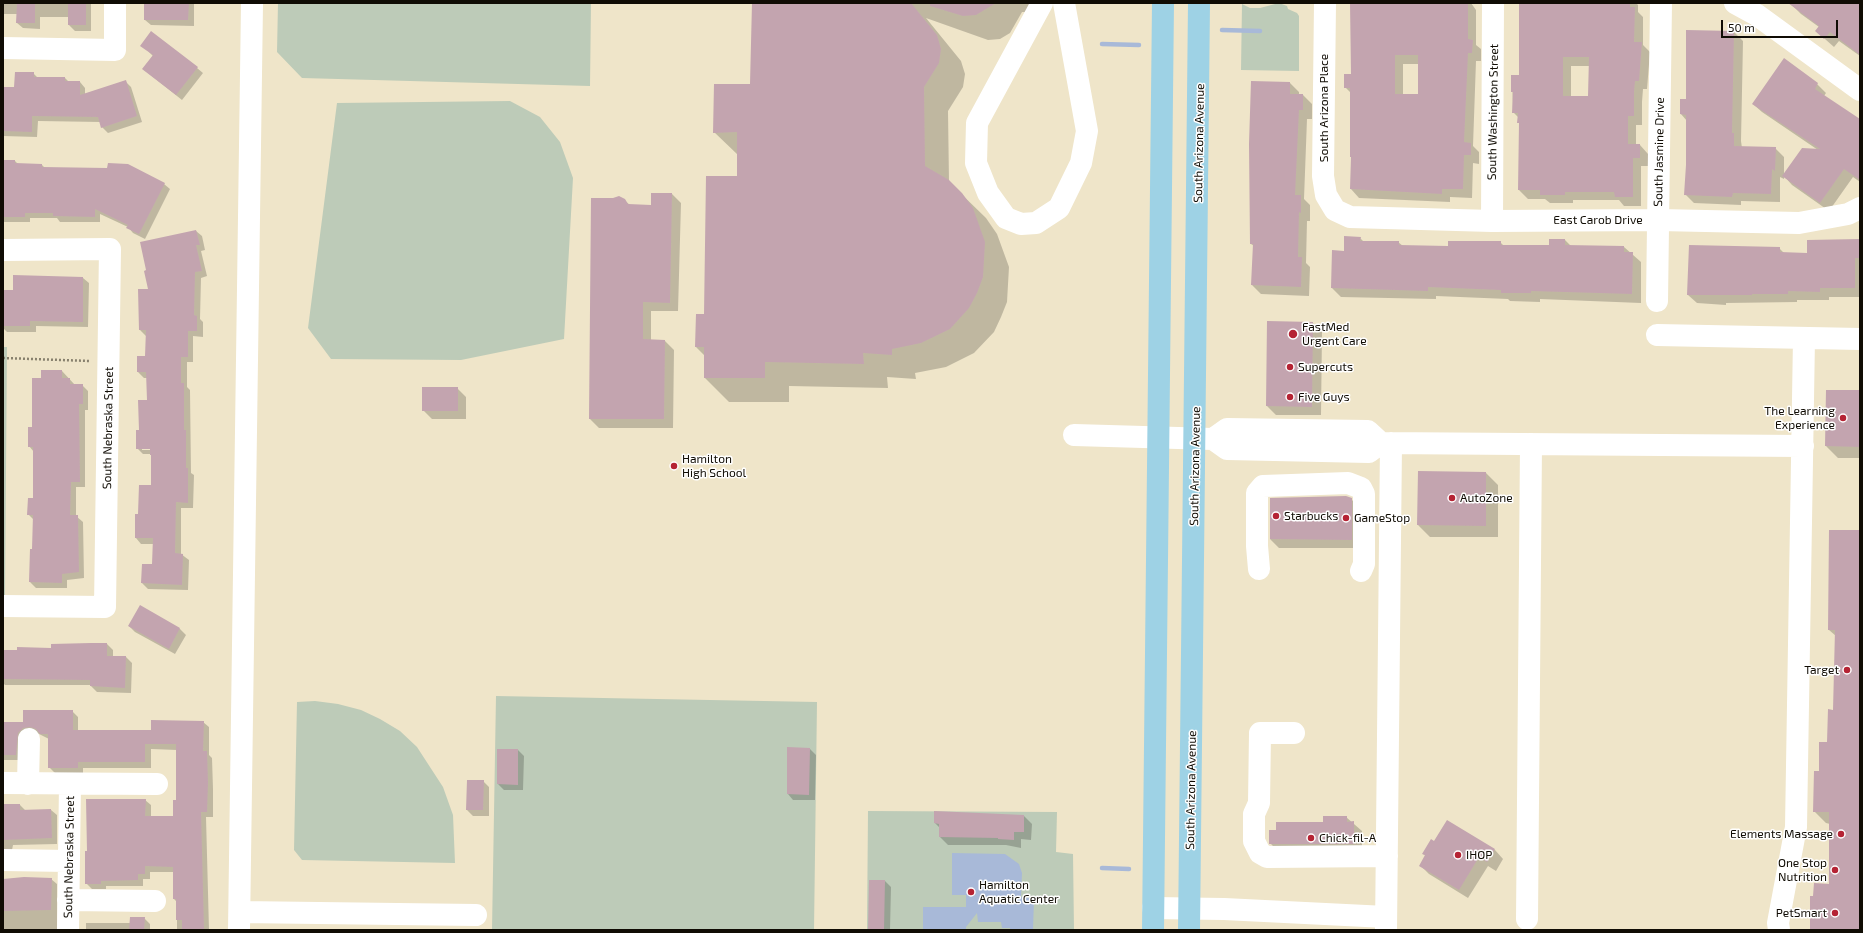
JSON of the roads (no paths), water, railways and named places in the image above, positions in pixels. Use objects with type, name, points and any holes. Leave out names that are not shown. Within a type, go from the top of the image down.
[{"type":"main road","points":[[1153,930],[1163,3]]},
{"type":"main road","name":"South Arizona Avenue","points":[[1189,930],[1204,438],[1199,3]]},
{"type":"street","points":[[3,48],[114,50],[115,3]]},
{"type":"street","points":[[252,3],[240,921],[476,915]]},
{"type":"street","points":[[1042,3],[977,123],[976,163],[988,192],[1006,218],[1021,224],[1036,223],[1059,208],[1081,163],[1087,131],[1064,3]]},
{"type":"street","name":"South Arizona Place","points":[[1324,3],[1323,176],[1326,194],[1335,210]]},
{"type":"street","name":"South Washington Street","points":[[1492,221],[1494,3]]},
{"type":"street","name":"South Jasmine Drive","points":[[1657,301],[1661,3]]},
{"type":"street","points":[[1735,3],[1761,9],[1860,90]]},
{"type":"street","name":"East Carob Drive","points":[[1335,210],[1350,217],[1492,221],[1659,220],[1799,223],[1848,214],[1860,208]]},
{"type":"street","name":"South Nebraska Street","points":[[3,250],[110,249],[105,607],[3,606]]},
{"type":"street","points":[[1658,335],[1860,340]]},
{"type":"street","points":[[1779,930],[1778,923],[1796,827],[1804,338]]},
{"type":"street","points":[[1074,435],[1204,438],[1227,429],[1368,431],[1386,443],[1802,446]]},
{"type":"street","points":[[1153,908],[1189,908],[1386,924],[1386,443]]},
{"type":"street","points":[[1527,919],[1531,444]]},
{"type":"street","points":[[1259,570],[1257,546],[1258,494],[1263,486],[1348,483],[1361,488],[1364,494],[1364,564],[1361,571]]},
{"type":"street","points":[[1294,733],[1260,733],[1259,803],[1254,814],[1254,841],[1260,852],[1268,857],[1387,856]]},
{"type":"street","points":[[28,784],[29,739]]},
{"type":"street","points":[[3,783],[157,784]]},
{"type":"street","name":"South Nebraska Street","points":[[68,930],[70,784]]},
{"type":"street","points":[[3,860],[69,861]]},
{"type":"street","points":[[68,900],[155,901]]},
{"type":"water","points":[[952,853],[1005,854],[1019,864],[1022,873],[1021,897],[1034,898],[1033,930],[1010,930],[1010,928],[1002,928],[1001,922],[978,922],[977,913],[966,927],[966,930],[923,930],[923,907],[966,907],[966,895],[952,895]]},
{"type":"waterway","points":[[1222,30],[1260,31]]},
{"type":"waterway","points":[[1102,44],[1139,45]]},
{"type":"waterway","points":[[1102,868],[1129,869]]},
{"type":"place","name":"FastMed Urgent Care","points":[[1293,334]]},
{"type":"place","name":"Supercuts","points":[[1290,367]]},
{"type":"place","name":"Five Guys","points":[[1290,397]]},
{"type":"place","name":"The Learning Experience","points":[[1843,418]]},
{"type":"place","name":"Hamilton High School","points":[[674,466]]},
{"type":"place","name":"AutoZone","points":[[1452,498]]},
{"type":"place","name":"Starbucks","points":[[1276,516]]},
{"type":"place","name":"GameStop","points":[[1346,518]]},
{"type":"place","name":"Target","points":[[1847,670]]},
{"type":"place","name":"Elements Massage","points":[[1841,834]]},
{"type":"place","name":"Chick-fil-A","points":[[1311,838]]},
{"type":"place","name":"IHOP","points":[[1458,855]]},
{"type":"place","name":"One Stop Nutrition","points":[[1835,870]]},
{"type":"place","name":"Hamilton Aquatic Center","points":[[971,892]]},
{"type":"place","name":"PetSmart","points":[[1835,913]]}]
